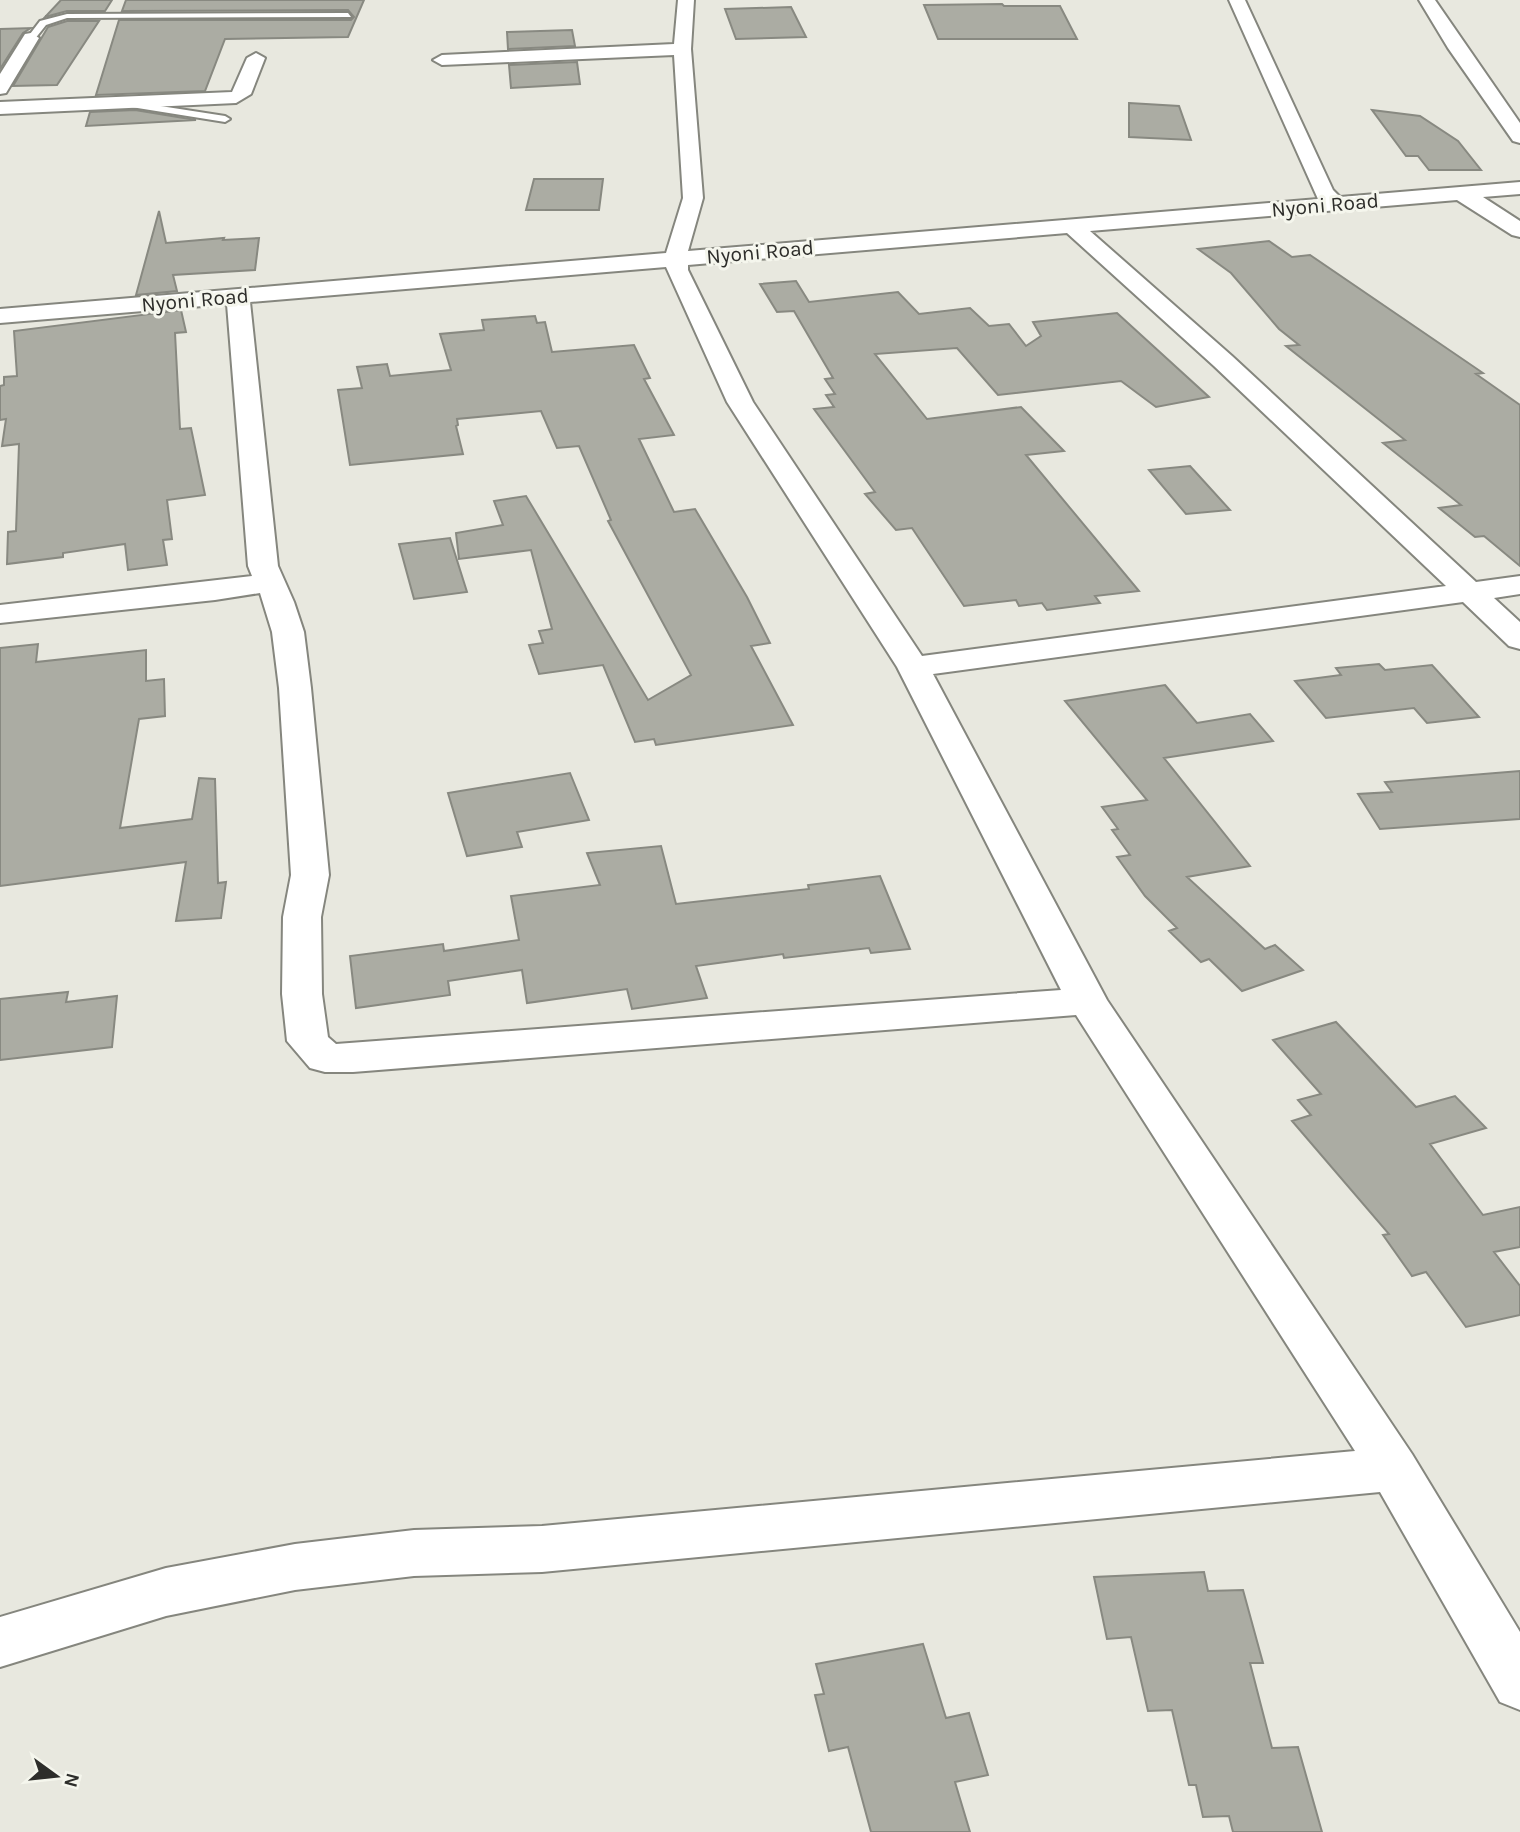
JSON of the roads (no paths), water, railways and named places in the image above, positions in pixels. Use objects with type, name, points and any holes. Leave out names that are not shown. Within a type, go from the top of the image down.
[{"type":"street","points":[[686,0],[682,49],[693,198],[676,259],[677,270],[740,402],[913,667],[1087,1002],[1394,1469],[1520,1684]]},
{"type":"street","points":[[1237,0],[1324,193],[1335,204]]},
{"type":"street","points":[[1427,0],[1520,138]]},
{"type":"street","points":[[0,89],[31,38]]},
{"type":"street","points":[[442,60],[682,49]]},
{"type":"street","points":[[0,108],[236,97],[242,94],[256,58]]},
{"type":"street","name":"Nyoni Road","points":[[0,316],[1520,188]]},
{"type":"street","points":[[1461,193],[1520,230]]},
{"type":"street","points":[[1072,226],[1223,361],[1520,639]]},
{"type":"street","points":[[238,296],[262,566],[279,602],[288,632],[295,688],[310,875],[302,917],[303,1006],[308,1041],[325,1058],[1087,1002]]},
{"type":"street","points":[[0,614],[215,591],[268,582]]},
{"type":"street","points":[[913,667],[1472,594],[1520,585]]},
{"type":"street","points":[[0,1643],[166,1592],[295,1567],[414,1553],[542,1549],[1394,1469]]},
{"type":"lane","points":[[31,38],[43,23],[67,16],[348,15]]},
{"type":"lane","points":[[117,104],[225,119]]}]
